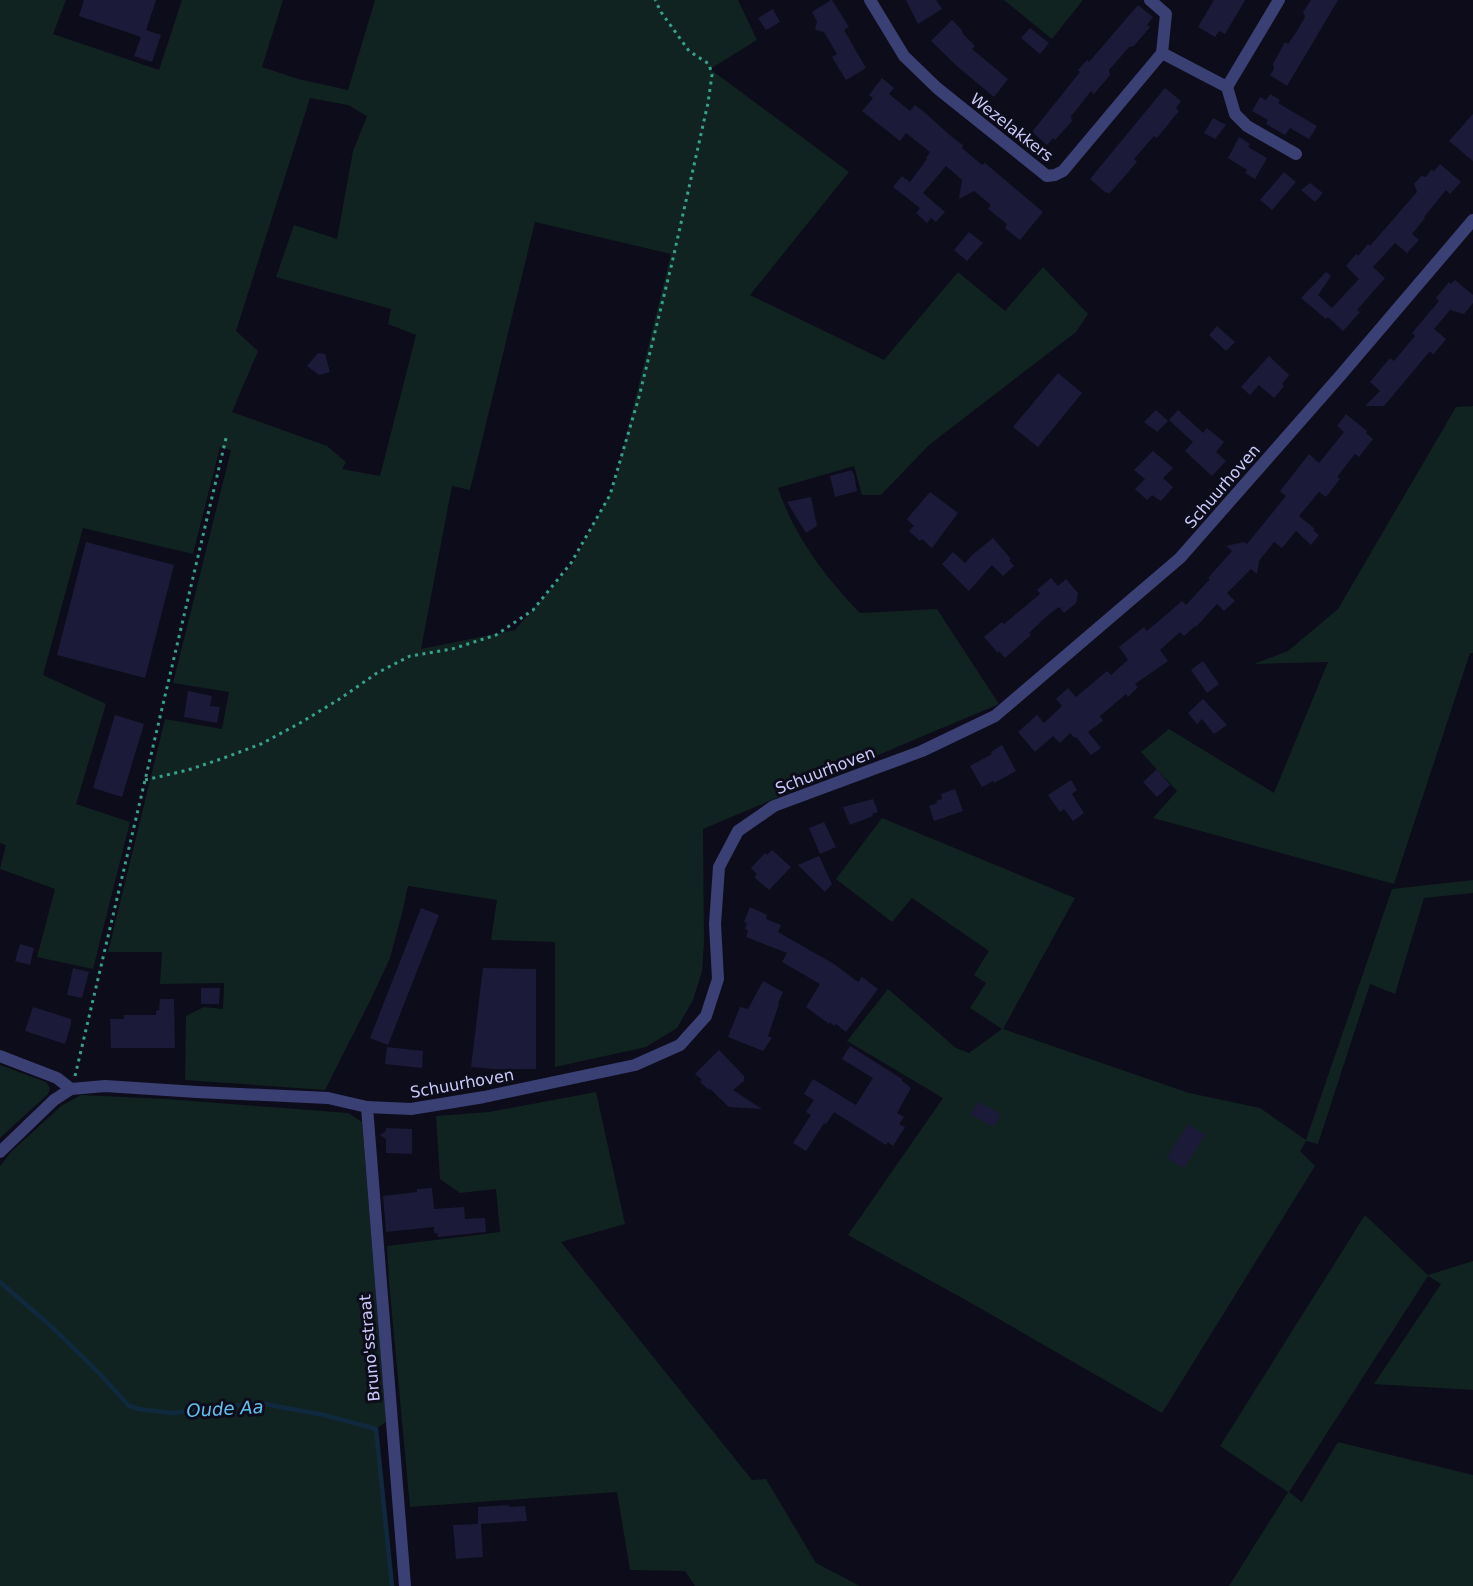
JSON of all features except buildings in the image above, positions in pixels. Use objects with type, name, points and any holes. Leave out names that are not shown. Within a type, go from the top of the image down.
[{"type":"street","name":"Wezelakkers","points":[[870,0],[904,56],[937,88],[1047,176],[1063,171],[1162,53]]},
{"type":"street","points":[[1150,0],[1166,14],[1162,53],[1227,87],[1236,114],[1247,126],[1296,154]]},
{"type":"street","points":[[1227,87],[1279,0]]},
{"type":"street","name":"Schuurhoven","points":[[71,1089],[105,1086],[328,1098],[367,1107],[411,1109],[484,1097],[635,1065],[680,1045],[706,1016],[718,979],[715,924],[718,867],[738,831],[774,806],[922,751],[995,716],[1180,558],[1473,220]]},
{"type":"street","points":[[0,1056],[57,1078],[71,1089],[54,1100],[0,1152]]},
{"type":"street","name":"Bruno'sstraat","points":[[367,1107],[405,1586]]},
{"type":"path","points":[[145,780],[188,770],[261,744],[338,700],[377,673],[410,656],[452,649],[496,635],[533,610],[571,563],[610,495],[639,397],[708,103],[712,75],[709,64],[689,51],[655,0]]},
{"type":"path","points":[[71,1089],[227,434]]},
{"type":"green space","points":[[0,0],[66,0],[53,34],[159,70],[182,0],[283,0],[262,67],[298,79],[348,90],[375,0],[738,0],[757,40],[710,69],[849,172],[750,295],[884,360],[958,272],[1005,311],[1043,267],[1088,314],[1076,332],[929,445],[881,495],[862,495],[854,466],[778,488],[793,523],[812,555],[860,613],[937,609],[999,704],[703,829],[702,971],[693,1000],[677,1028],[646,1047],[555,1067],[555,942],[491,940],[497,900],[408,886],[390,958],[325,1090],[185,1080],[186,1016],[204,1007],[223,1009],[224,983],[160,984],[162,952],[108,952],[165,719],[222,729],[229,692],[173,683],[231,450],[220,447],[193,554],[83,528],[43,675],[106,704],[76,804],[130,822],[93,969],[37,957],[55,889],[0,869],[6,845],[0,843]],"holes":[[[310,98],[348,105],[367,116],[353,151],[337,239],[294,225],[276,277],[391,309],[388,324],[416,335],[380,476],[342,469],[346,462],[327,446],[232,412],[258,351],[236,331]],[[535,222],[671,254],[614,486],[571,566],[515,630],[421,649],[452,486],[470,490]]]},
{"type":"green space","points":[[1004,0],[1083,0],[1052,39]]},
{"type":"green space","points":[[1473,406],[1473,653],[1470,653],[1394,884],[1153,818],[1177,791],[1141,752],[1169,729],[1274,793],[1328,662],[1254,664],[1288,651],[1338,609],[1456,407]]},
{"type":"green space","points":[[882,818],[1075,898],[1003,1029],[1189,1093],[1260,1108],[1306,1140],[1392,889],[1473,880],[1473,893],[1424,898],[1395,994],[1370,984],[1318,1144],[1306,1141],[1300,1151],[1315,1166],[1162,1413],[848,1235],[943,1098],[847,1041],[888,989],[956,1048],[969,1053],[1002,1029],[970,1008],[986,983],[974,975],[989,951],[912,898],[892,922],[836,879]]},
{"type":"green space","points":[[0,1065],[46,1082],[50,1088],[48,1094],[0,1138]]},
{"type":"green space","points":[[596,1092],[625,1224],[561,1242],[752,1480],[766,1479],[816,1563],[860,1586],[695,1586],[685,1571],[630,1570],[617,1492],[410,1507],[387,1246],[500,1232],[496,1189],[460,1193],[440,1179],[436,1116],[489,1112]]},
{"type":"green space","points":[[81,1095],[348,1113],[362,1122],[386,1422],[376,1429],[392,1586],[0,1586],[0,1166],[11,1152],[61,1106]]},
{"type":"green space","points":[[1365,1215],[1428,1275],[1473,1261],[1473,1390],[1374,1384],[1441,1284],[1428,1276],[1289,1492],[1302,1502],[1338,1442],[1473,1475],[1473,1586],[1229,1586],[1288,1492],[1220,1446]]},
{"type":"waterway","name":"Oude Aa","points":[[0,1282],[53,1328],[129,1406],[172,1413],[259,1403],[324,1415],[376,1429],[392,1586]]}]
